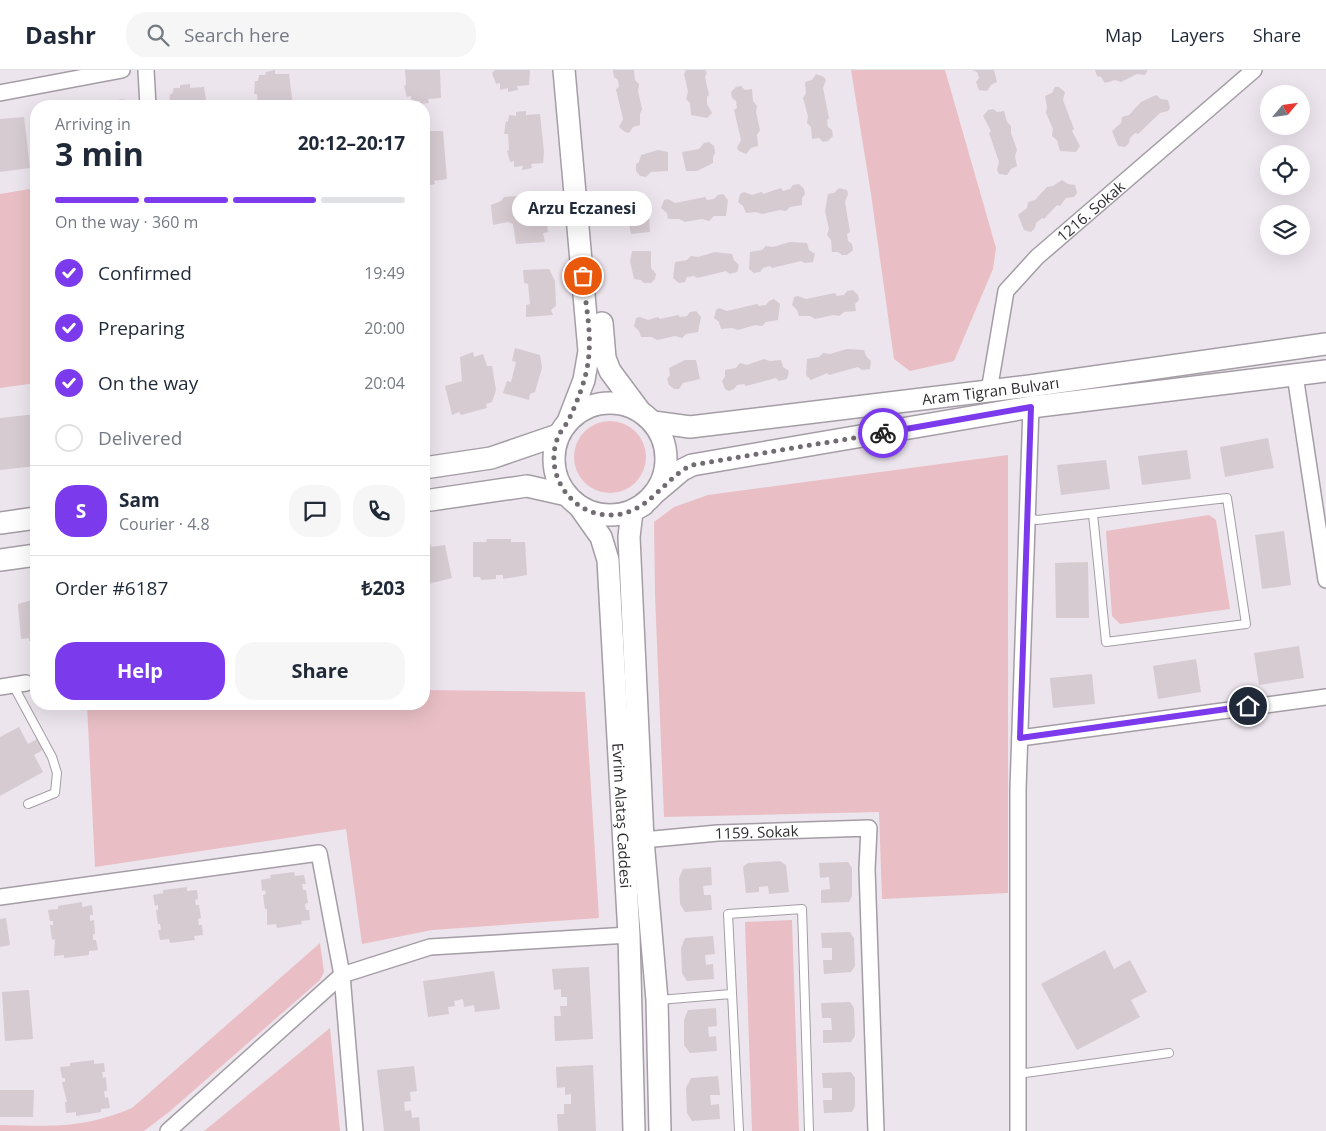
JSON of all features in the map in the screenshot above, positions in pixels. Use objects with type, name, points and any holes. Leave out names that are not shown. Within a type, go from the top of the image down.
[{"type":"main road","points":[[564,70],[589,351],[584,380],[554,450],[554,466],[558,482],[573,501]]},
{"type":"main road","points":[[430,501],[527,486],[573,501],[594,513],[611,515],[628,512],[649,498],[664,475],[666,456],[663,438],[610,371],[605,358],[578,70]]},
{"type":"main road","name":"Aram Tigran Bulvarı","points":[[646,416],[690,427],[989,391],[1326,344]]},
{"type":"main road","points":[[660,1131],[657,1000],[644,840],[630,537],[632,511],[682,470],[692,465],[1031,407],[1326,371]]},
{"type":"main road","points":[[430,467],[491,458],[564,427],[584,408],[602,402],[621,403],[646,416]]},
{"type":"main road","name":"Evrim Alataş Caddesi","points":[[573,501],[601,537],[608,560],[629,935],[634,1131]]},
{"type":"main road","points":[[0,523],[30,519]]},
{"type":"main road","points":[[0,560],[30,556]]},
{"type":"street","points":[[0,93],[122,70]]},
{"type":"street","points":[[146,70],[148,100]]},
{"type":"street","name":"1216. Sokak","points":[[989,391],[1006,291],[1037,257],[1254,70]]},
{"type":"street","points":[[1295,375],[1326,580]]},
{"type":"street","points":[[1018,1131],[1020,738],[1031,407]]},
{"type":"street","points":[[1020,738],[1326,697]]},
{"type":"street","name":"1159. Sokak","points":[[644,840],[718,833],[869,828],[867,869],[876,1131]]},
{"type":"street","points":[[0,897],[319,853],[342,975],[355,1131]]},
{"type":"street","points":[[168,1131],[342,975],[430,946],[629,935]]},
{"type":"lane","points":[[1027,518],[1037,520],[1227,498],[1246,624],[1106,642],[1093,514]]},
{"type":"lane","points":[[13,685],[52,757],[57,773],[55,793],[28,804]]},
{"type":"lane","points":[[739,1131],[728,914],[802,909],[809,1131]]},
{"type":"lane","points":[[657,1000],[731,994]]},
{"type":"lane","points":[[1018,1074],[1169,1053]]},
{"type":"shaded area","points":[[851,70],[945,70],[996,248],[993,269],[954,361],[910,371],[894,359],[871,194]]},
{"type":"shaded area","points":[[30,189],[30,384],[0,388],[0,194]]},
{"type":"shaded area","points":[[617,421],[636,431],[644,443],[646,457],[644,471],[636,483],[624,491],[603,493],[584,483],[576,471],[574,450],[584,431],[596,423]]},
{"type":"shaded area","points":[[1008,455],[1008,893],[882,899],[879,812],[664,817],[654,522],[674,507],[708,495]]},
{"type":"shaded area","points":[[1209,515],[1216,520],[1230,609],[1120,624],[1112,616],[1106,531]]},
{"type":"shaded area","points":[[430,690],[585,692],[599,918],[432,930],[362,944],[346,829],[95,867],[87,710],[430,710]]},
{"type":"shaded area","points":[[792,920],[799,1131],[752,1131],[745,922]]},
{"type":"shaded area","points":[[320,943],[324,972],[320,980],[169,1112],[144,1131],[0,1131],[0,1125],[51,1126],[82,1123],[98,1120],[132,1108]]},
{"type":"shaded area","points":[[330,1028],[340,1131],[204,1131]]},
{"type":"building","points":[[275,70],[275,74],[289,74],[292,100],[258,100],[257,94],[254,94],[255,81],[258,81],[259,75],[265,75],[266,72]]},
{"type":"building","points":[[405,70],[440,70],[441,98],[411,100],[411,96],[407,97],[404,86],[406,85]]},
{"type":"building","points":[[495,70],[530,70],[529,85],[517,86],[518,90],[508,92],[508,88],[500,90],[500,83],[496,84],[492,73]]},
{"type":"building","points":[[613,70],[634,70],[635,80],[639,84],[638,91],[642,109],[640,125],[633,127],[629,133],[619,127],[623,119],[616,89],[619,87],[618,80],[614,77]]},
{"type":"building","points":[[686,70],[705,70],[707,73],[705,77],[709,95],[707,97],[707,104],[712,113],[707,118],[691,115],[690,103],[686,99],[688,92],[684,74]]},
{"type":"building","points":[[972,70],[994,70],[997,82],[991,85],[987,91],[979,90],[976,82],[979,78],[977,72]]},
{"type":"building","points":[[1095,70],[1148,70],[1145,75],[1137,74],[1121,82],[1115,80],[1105,83],[1101,77],[1097,76]]},
{"type":"building","points":[[816,74],[824,77],[826,80],[823,88],[829,118],[827,120],[828,127],[832,130],[833,136],[828,141],[823,142],[819,138],[812,139],[811,127],[807,123],[808,116],[803,98],[806,93],[805,82],[812,80]]},
{"type":"building","points":[[190,84],[190,88],[204,87],[206,100],[170,100],[170,94],[172,94],[174,88],[180,88],[180,85]]},
{"type":"building","points":[[741,86],[745,90],[752,89],[753,101],[757,106],[756,112],[760,130],[757,135],[758,146],[751,148],[746,154],[737,148],[741,140],[734,110],[737,108],[736,101],[732,98],[731,92],[736,87]]},
{"type":"building","points":[[1055,87],[1059,87],[1065,92],[1063,100],[1074,129],[1072,131],[1080,146],[1076,152],[1060,151],[1057,140],[1052,136],[1053,129],[1046,113],[1045,96],[1052,93]]},
{"type":"building","points":[[1156,95],[1161,99],[1168,100],[1170,108],[1168,111],[1160,113],[1138,134],[1135,133],[1125,147],[1118,146],[1112,131],[1121,123],[1122,117],[1129,115],[1141,102]]},
{"type":"building","points":[[993,109],[997,112],[1004,111],[1007,122],[1011,126],[1011,133],[1017,150],[1015,156],[1017,166],[1011,169],[1007,175],[999,174],[997,170],[999,162],[989,133],[991,131],[983,116],[988,110]]},
{"type":"building","points":[[526,111],[526,115],[540,114],[544,152],[543,163],[531,164],[532,168],[522,170],[523,166],[514,167],[514,161],[510,162],[507,151],[509,150],[508,134],[504,134],[509,115],[516,116],[516,112]]},
{"type":"building","points":[[24,117],[30,168],[0,172],[0,119]]},
{"type":"building","points":[[430,131],[443,131],[447,179],[434,181],[435,184],[430,185]]},
{"type":"building","points":[[709,142],[714,146],[713,163],[697,171],[686,171],[682,152],[699,149],[704,143]]},
{"type":"building","points":[[658,150],[668,152],[668,171],[651,172],[646,177],[640,176],[636,171],[636,164],[639,162],[641,155]]},
{"type":"building","points":[[1062,180],[1068,184],[1075,185],[1077,193],[1074,197],[1066,198],[1060,206],[1057,205],[1044,219],[1042,218],[1036,223],[1035,228],[1031,232],[1024,230],[1018,215],[1027,208],[1028,202],[1035,200],[1047,187],[1053,186]]},
{"type":"building","points":[[799,184],[804,189],[805,194],[802,198],[802,205],[790,207],[786,211],[780,210],[762,214],[756,212],[746,213],[743,206],[738,202],[740,194],[744,192],[752,195],[762,192],[763,194],[781,188],[783,191]]},
{"type":"building","points":[[839,188],[847,190],[848,194],[845,202],[850,232],[847,234],[848,241],[852,244],[853,250],[847,255],[832,252],[831,240],[827,235],[829,229],[825,211],[828,194],[834,193]]},
{"type":"building","points":[[723,194],[728,200],[726,216],[714,216],[709,221],[702,219],[685,222],[679,219],[668,219],[667,213],[661,208],[664,200],[668,199],[675,203],[705,197],[707,200],[714,199],[718,195]]},
{"type":"building","points":[[527,195],[527,199],[541,197],[542,207],[545,207],[548,232],[543,233],[545,242],[516,244],[513,224],[508,222],[493,225],[491,205],[501,201],[504,197]]},
{"type":"building","points":[[635,201],[638,204],[644,205],[646,214],[649,217],[650,232],[631,234],[628,217],[623,212],[623,206],[627,202]]},
{"type":"building","points":[[790,242],[807,243],[809,250],[815,254],[813,262],[805,263],[801,261],[772,268],[770,266],[754,273],[749,269],[750,252],[762,250],[766,246],[773,247]]},
{"type":"building","points":[[632,251],[651,251],[651,268],[656,274],[655,279],[651,283],[644,283],[641,280],[634,279],[630,261]]},
{"type":"building","points":[[715,252],[732,254],[734,260],[739,265],[737,272],[730,274],[726,271],[697,278],[694,276],[687,277],[685,282],[679,283],[673,278],[675,262],[687,260],[691,256],[698,257]]},
{"type":"building","points":[[549,269],[555,281],[556,306],[551,310],[553,315],[526,317],[526,305],[530,304],[528,284],[524,283],[523,270]]},
{"type":"building","points":[[853,290],[858,295],[859,300],[855,304],[856,311],[844,312],[839,316],[833,315],[815,319],[810,316],[799,316],[797,310],[792,305],[794,297],[798,296],[806,299],[835,293],[837,296],[844,295],[847,291]]},
{"type":"building","points":[[774,299],[780,304],[778,320],[766,322],[762,326],[755,325],[738,330],[732,328],[721,329],[719,322],[714,318],[716,310],[719,308],[727,311],[757,304],[759,306],[766,305]]},
{"type":"building","points":[[696,311],[701,317],[698,332],[686,334],[682,338],[675,336],[657,340],[652,337],[641,337],[639,331],[634,326],[636,318],[640,317],[648,320],[678,315],[680,317],[687,316],[690,312]]},
{"type":"building","points":[[515,348],[540,355],[542,368],[535,392],[530,394],[529,400],[503,393],[507,381],[511,382],[516,362],[512,361]]},
{"type":"building","points":[[847,349],[864,350],[866,356],[871,361],[870,369],[862,370],[858,367],[829,375],[827,373],[811,380],[806,375],[807,359],[819,357],[823,353],[830,354]]},
{"type":"building","points":[[473,352],[474,357],[483,354],[487,366],[492,366],[496,390],[492,402],[486,404],[487,408],[461,415],[459,412],[452,415],[445,386],[462,381],[460,357]]},
{"type":"building","points":[[764,359],[770,361],[781,360],[783,367],[789,371],[787,379],[779,381],[776,378],[746,386],[744,384],[737,385],[729,391],[725,389],[722,381],[725,377],[725,370],[736,368],[740,363],[747,365]]},
{"type":"building","points":[[685,360],[696,360],[700,379],[683,383],[679,389],[674,389],[669,385],[667,379],[670,375],[669,368]]},
{"type":"building","points":[[30,415],[30,467],[0,470],[0,418]]},
{"type":"building","points":[[1268,438],[1274,468],[1225,477],[1220,447]]},
{"type":"building","points":[[1187,450],[1191,479],[1142,485],[1138,456]]},
{"type":"building","points":[[1106,460],[1110,489],[1061,495],[1057,465]]},
{"type":"building","points":[[1284,531],[1291,585],[1262,589],[1255,535]]},
{"type":"building","points":[[487,539],[511,539],[511,542],[525,542],[527,575],[503,579],[503,575],[496,575],[496,579],[481,580],[480,577],[473,577],[473,542],[486,542]]},
{"type":"building","points":[[430,544],[431,547],[445,545],[452,578],[430,584]]},
{"type":"building","points":[[1088,562],[1089,618],[1056,618],[1055,563]]},
{"type":"building","points":[[30,601],[30,641],[29,638],[21,639],[18,604]]},
{"type":"building","points":[[1299,646],[1304,678],[1259,685],[1254,653]]},
{"type":"building","points":[[1196,659],[1201,692],[1158,699],[1153,666]]},
{"type":"building","points":[[1092,674],[1095,704],[1053,708],[1050,678]]},
{"type":"building","points":[[19,727],[28,744],[37,739],[43,750],[34,755],[43,772],[0,796],[0,737]]},
{"type":"building","points":[[780,861],[786,865],[789,892],[769,894],[768,886],[759,887],[759,892],[746,893],[743,867],[748,863]]},
{"type":"building","points":[[848,862],[852,868],[852,896],[849,902],[821,903],[821,890],[830,889],[829,877],[820,878],[819,863]]},
{"type":"building","points":[[711,867],[712,885],[703,886],[704,895],[711,895],[712,910],[685,912],[680,904],[679,878],[683,869]]},
{"type":"building","points":[[294,872],[295,876],[304,875],[306,884],[302,884],[303,890],[306,890],[308,903],[305,904],[306,910],[309,910],[310,920],[301,921],[302,924],[277,928],[276,924],[267,925],[267,909],[265,909],[263,895],[266,894],[265,890],[262,891],[261,880],[271,878],[270,875]]},
{"type":"building","points":[[187,887],[187,891],[197,890],[198,899],[195,900],[196,905],[199,905],[201,918],[198,919],[199,925],[202,925],[203,935],[194,936],[195,940],[170,943],[169,939],[160,940],[158,930],[161,930],[156,910],[158,910],[158,905],[155,906],[153,895],[163,893],[163,890]]},
{"type":"building","points":[[82,902],[82,907],[92,905],[93,915],[90,915],[90,921],[94,920],[95,934],[93,934],[93,940],[96,940],[98,950],[89,951],[89,955],[64,958],[64,955],[54,956],[55,939],[52,940],[50,925],[53,925],[53,921],[50,921],[48,910],[58,909],[58,906]]},
{"type":"building","points":[[6,918],[10,945],[0,947],[0,919]]},
{"type":"building","points":[[850,932],[854,938],[855,966],[851,972],[824,974],[823,960],[832,960],[832,948],[822,948],[821,933]]},
{"type":"building","points":[[713,936],[715,954],[705,955],[706,965],[713,964],[714,979],[687,981],[682,973],[681,948],[685,938]]},
{"type":"building","points":[[1105,950],[1114,969],[1130,960],[1147,992],[1131,1000],[1140,1017],[1077,1050],[1041,984]]},
{"type":"building","points":[[589,967],[593,1039],[555,1041],[554,1016],[561,1016],[560,1006],[567,1006],[567,997],[561,997],[561,989],[554,990],[552,969]]},
{"type":"building","points":[[494,971],[500,1009],[475,1012],[474,1005],[464,1007],[463,999],[454,1001],[455,1006],[448,1007],[449,1014],[428,1017],[423,981]]},
{"type":"building","points":[[29,990],[33,1039],[5,1041],[2,992]]},
{"type":"building","points":[[850,1002],[854,1008],[855,1036],[851,1042],[823,1043],[823,1030],[832,1030],[831,1018],[822,1018],[821,1003]]},
{"type":"building","points":[[716,1008],[717,1026],[708,1027],[709,1037],[716,1036],[717,1051],[690,1053],[684,1045],[684,1020],[688,1010]]},
{"type":"building","points":[[94,1060],[94,1064],[104,1063],[105,1072],[102,1072],[103,1078],[106,1077],[107,1091],[104,1091],[105,1098],[108,1097],[110,1108],[101,1109],[101,1112],[76,1116],[76,1112],[66,1113],[65,1102],[67,1102],[62,1082],[65,1082],[65,1078],[62,1078],[60,1067],[70,1066],[70,1063]]},
{"type":"building","points":[[593,1065],[596,1131],[558,1131],[557,1114],[564,1114],[564,1104],[571,1104],[571,1094],[565,1095],[565,1087],[557,1088],[556,1067]]},
{"type":"building","points":[[414,1066],[417,1091],[410,1092],[411,1101],[404,1102],[405,1111],[411,1110],[412,1118],[419,1117],[420,1131],[384,1131],[377,1070]]},
{"type":"building","points":[[851,1072],[855,1078],[855,1106],[852,1112],[824,1113],[823,1100],[832,1100],[832,1088],[823,1088],[822,1073]]},
{"type":"building","points":[[718,1076],[720,1095],[710,1095],[711,1105],[719,1104],[720,1119],[692,1121],[687,1113],[686,1088],[691,1078]]},
{"type":"building","points":[[0,1090],[34,1090],[33,1117],[0,1117]]},
{"type":"way so far","points":[[583,276],[589,351],[584,380],[569,419],[558,435],[554,450],[554,466],[558,482],[567,495],[579,506],[594,513],[611,515],[628,512],[643,505],[682,470],[692,465],[883,433]]},
{"type":"place","name":"Arzu Eczanesi","points":[[583,276]]},
{"type":"route","points":[[883,433],[1031,407],[1020,738],[1248,706]]}]
